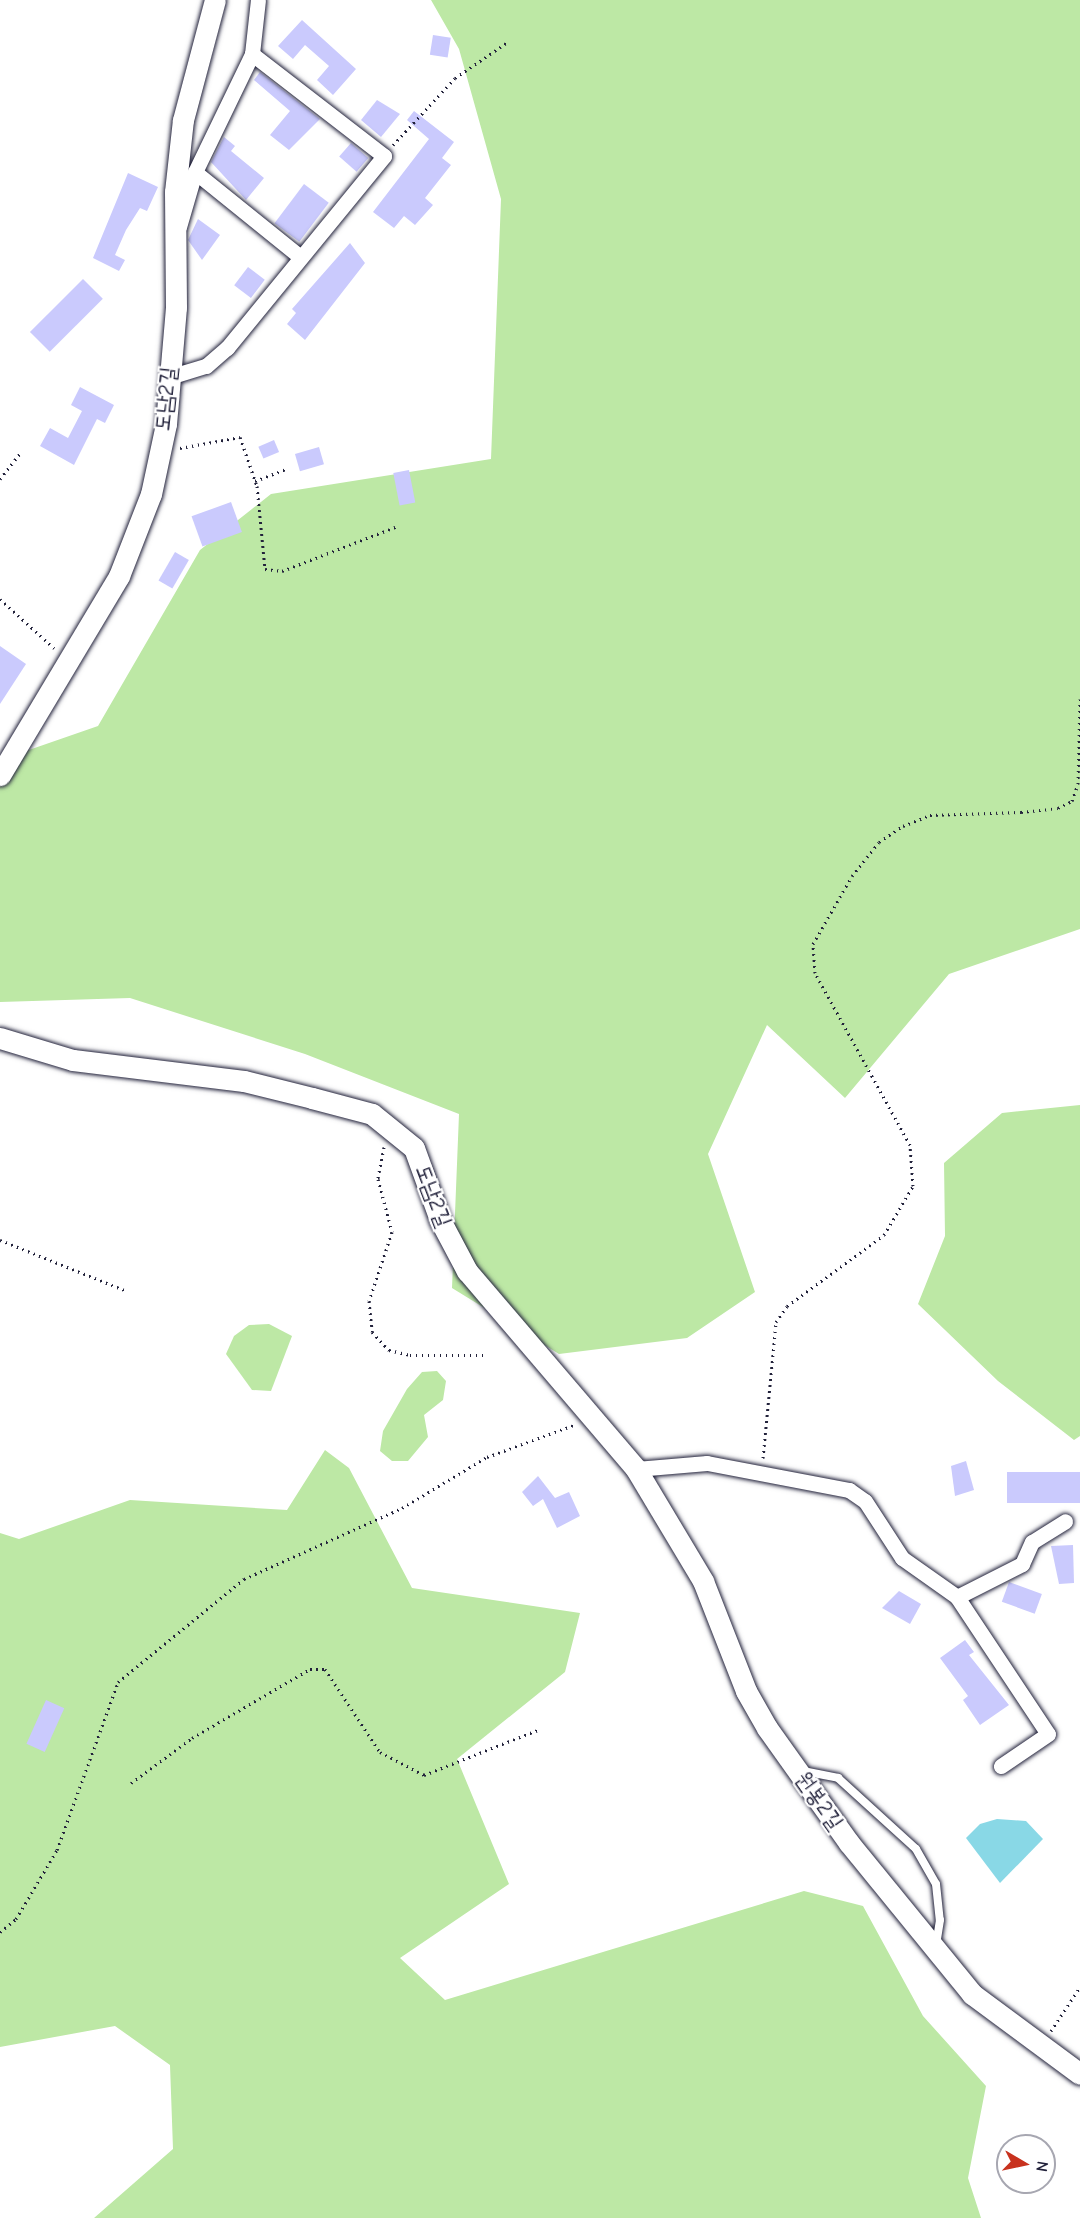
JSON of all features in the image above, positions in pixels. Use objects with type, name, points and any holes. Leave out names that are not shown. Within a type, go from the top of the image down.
[{"type":"main road","points":[[176,235],[183,120],[215,0]]},
{"type":"main road","name":"도남2길","points":[[0,775],[70,664],[119,576],[151,494],[160,451],[169,377],[176,235]]},
{"type":"main road","name":"도남2길","points":[[0,1038],[73,1060],[244,1081],[372,1114],[414,1148],[467,1271],[636,1469]]},
{"type":"main road","name":"원봉2길","points":[[636,1469],[703,1581],[746,1690],[797,1769],[849,1843],[936,1946],[972,1994],[1041,2048],[1080,2074]]},
{"type":"street","name":"도남2길","points":[[176,235],[195,172],[252,54],[258,0]]},
{"type":"street","points":[[169,377],[206,366],[227,348],[299,256],[384,156],[252,54]]},
{"type":"street","points":[[195,172],[299,256]]},
{"type":"street","points":[[636,1469],[707,1462],[849,1490],[866,1501],[903,1558],[957,1597],[1048,1734],[1001,1766]]},
{"type":"street","points":[[957,1597],[1022,1564],[1032,1542],[1065,1521]]},
{"type":"lane","points":[[797,1769],[838,1778],[916,1849],[936,1884],[940,1920],[936,1946]]},
{"type":"path","points":[[384,156],[455,78],[509,41]]},
{"type":"path","points":[[160,451],[240,436],[255,481],[265,568],[282,571],[398,526]]},
{"type":"path","points":[[0,479],[20,453]]},
{"type":"path","points":[[255,481],[286,469]]},
{"type":"path","points":[[0,599],[70,664]]},
{"type":"path","points":[[761,1472],[776,1322],[787,1306],[884,1235],[912,1186],[910,1145],[815,973],[813,944],[859,868],[879,842],[903,826],[930,815],[1049,809],[1072,801],[1078,784],[1080,699]]},
{"type":"path","points":[[387,1125],[378,1179],[392,1232],[369,1301],[372,1332],[389,1350],[410,1355],[488,1355]]},
{"type":"path","points":[[0,1240],[127,1291]]},
{"type":"path","points":[[0,1932],[16,1919],[57,1850],[118,1682],[244,1579],[402,1508],[487,1457],[592,1418]]},
{"type":"path","points":[[131,1784],[192,1738],[310,1669],[325,1669],[380,1752],[424,1775],[540,1729]]},
{"type":"path","points":[[1041,2048],[1080,1987]]},
{"type":"green space","points":[[431,0],[1080,0],[1080,929],[949,974],[845,1098],[767,1025],[708,1154],[755,1292],[687,1338],[559,1354],[452,1288],[459,1114],[305,1054],[130,998],[0,1002],[0,760],[98,726],[200,550],[271,494],[491,459],[501,199],[459,49]]},
{"type":"green space","points":[[1080,1105],[1080,1436],[1074,1440],[998,1381],[918,1304],[945,1236],[944,1163],[1002,1113]]},
{"type":"green space","points":[[269,1324],[292,1336],[271,1391],[252,1390],[226,1354],[234,1336],[249,1325]]},
{"type":"green space","points":[[437,1371],[446,1381],[443,1400],[424,1415],[428,1437],[408,1461],[392,1461],[380,1451],[383,1431],[407,1389],[422,1372]]},
{"type":"green space","points":[[325,1450],[349,1468],[412,1588],[580,1613],[565,1672],[457,1759],[509,1884],[400,1958],[445,2000],[804,1891],[863,1906],[923,2016],[986,2086],[968,2178],[981,2218],[94,2218],[173,2149],[170,2065],[115,2026],[0,2047],[0,1533],[19,1539],[130,1500],[287,1510]]},
{"type":"water","points":[[997,1819],[1026,1821],[1043,1839],[1000,1883],[966,1838],[980,1824]]},
{"type":"building","points":[[302,20],[356,69],[333,95],[317,80],[329,66],[305,45],[293,59],[278,46]]},
{"type":"building","points":[[433,35],[451,38],[448,58],[430,55]]},
{"type":"building","points":[[260,72],[320,119],[289,150],[270,135],[290,111],[254,80]]},
{"type":"building","points":[[377,100],[400,114],[381,137],[361,120]]},
{"type":"building","points":[[414,111],[454,142],[442,158],[451,165],[425,198],[433,205],[415,225],[404,216],[394,228],[373,212],[429,139],[407,120]]},
{"type":"building","points":[[224,137],[235,146],[231,151],[264,178],[246,200],[211,162]]},
{"type":"building","points":[[351,143],[368,158],[357,172],[339,157]]},
{"type":"building","points":[[128,173],[158,187],[147,211],[140,208],[126,230],[115,255],[125,260],[119,271],[93,258]]},
{"type":"building","points":[[304,184],[329,203],[299,242],[275,223]]},
{"type":"building","points":[[198,219],[220,235],[202,260],[188,240]]},
{"type":"building","points":[[350,243],[365,263],[305,340],[287,324],[296,313],[292,309]]},
{"type":"building","points":[[248,267],[265,280],[251,298],[234,285]]},
{"type":"building","points":[[83,279],[103,299],[50,352],[30,332]]},
{"type":"building","points":[[80,387],[114,405],[105,423],[97,419],[74,465],[40,446],[50,428],[68,438],[82,411],[71,405]]},
{"type":"building","points":[[274,440],[279,452],[263,459],[258,447]]},
{"type":"building","points":[[319,447],[324,464],[300,471],[295,454]]},
{"type":"building","points":[[409,470],[415,502],[400,505],[393,473]]},
{"type":"building","points":[[231,502],[242,532],[202,546],[192,516]]},
{"type":"building","points":[[175,552],[189,560],[172,589],[158,581]]},
{"type":"building","points":[[0,646],[26,664],[0,704]]},
{"type":"building","points":[[966,1461],[974,1490],[955,1496],[951,1466]]},
{"type":"building","points":[[1007,1472],[1080,1472],[1080,1503],[1007,1503]]},
{"type":"building","points":[[538,1476],[555,1498],[569,1492],[580,1516],[557,1528],[543,1499],[533,1506],[522,1492]]},
{"type":"building","points":[[1073,1545],[1074,1583],[1059,1584],[1051,1546]]},
{"type":"building","points":[[1009,1582],[1042,1594],[1035,1614],[1002,1602]]},
{"type":"building","points":[[899,1591],[921,1604],[910,1624],[882,1608]]},
{"type":"building","points":[[965,1640],[974,1652],[969,1655],[1009,1705],[980,1725],[963,1700],[968,1696],[940,1658]]},
{"type":"building","points":[[46,1700],[64,1708],[45,1752],[26,1744]]}]
